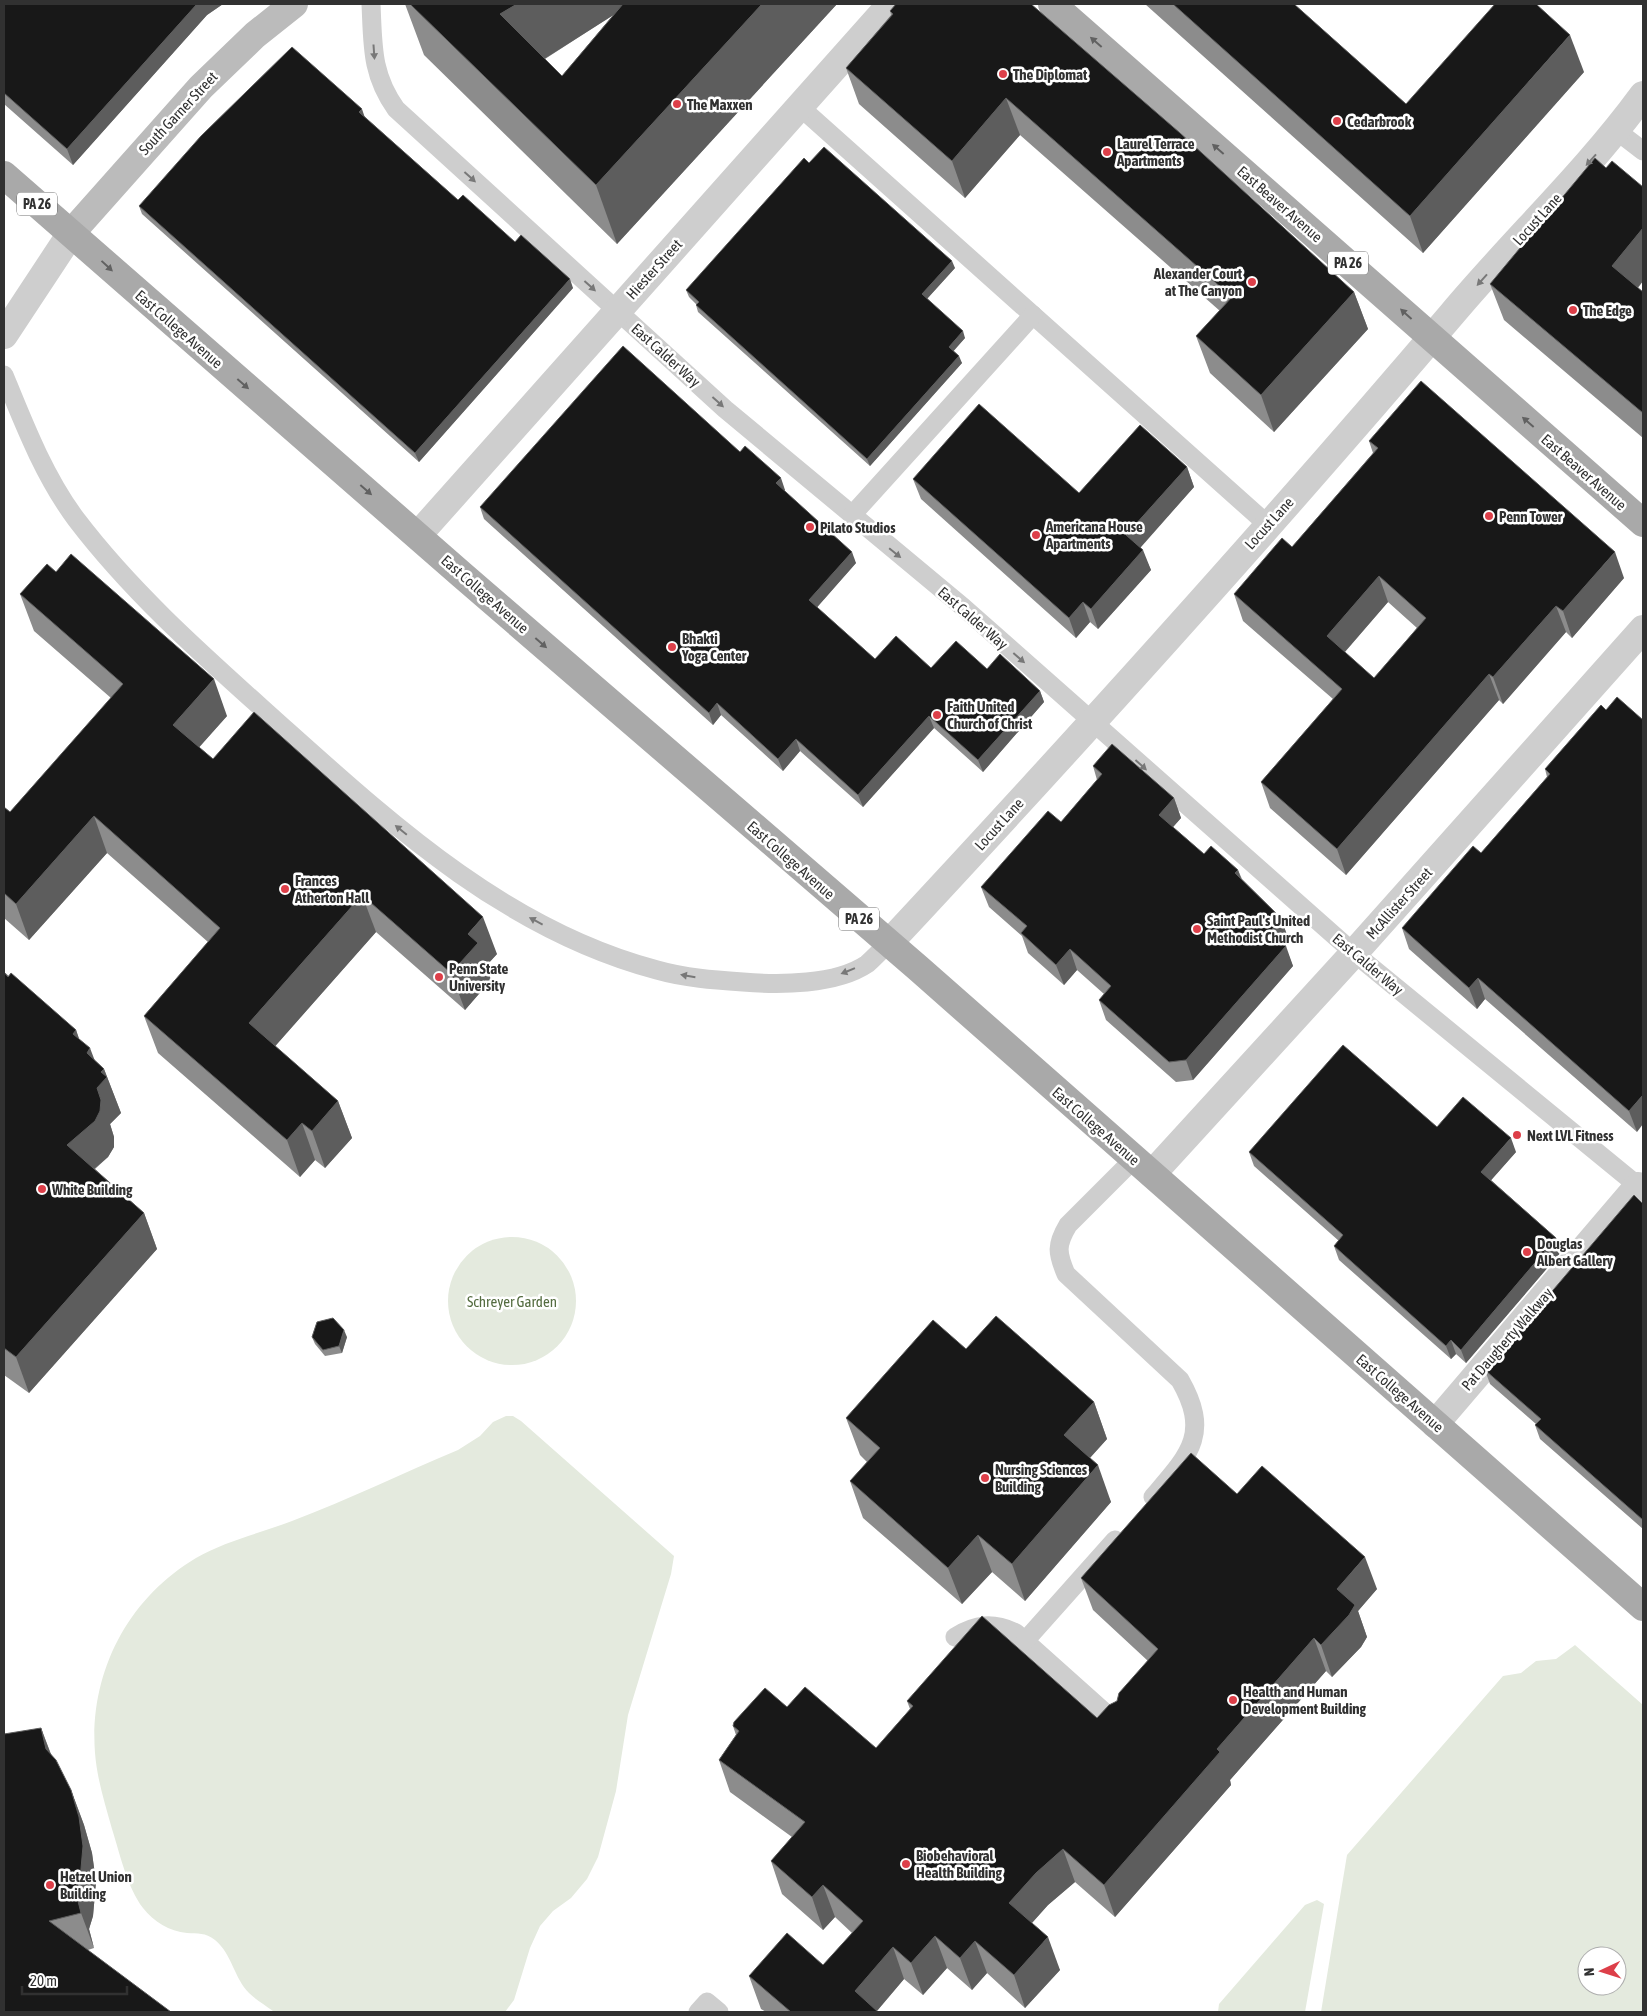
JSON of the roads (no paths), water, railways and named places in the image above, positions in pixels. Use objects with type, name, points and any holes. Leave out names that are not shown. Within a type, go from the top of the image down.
[{"type":"main road","name":"East Beaver Avenue","points":[[1052,4],[1643,523]]},
{"type":"main road","name":"East College Avenue","points":[[4,175],[72,232],[118,276],[918,968],[1643,1607]]},
{"type":"street","name":"South Garner Street","points":[[72,232],[201,87],[255,35],[294,4]]},
{"type":"street","name":"Hiester Street","points":[[418,535],[891,4]]},
{"type":"street","name":"Locust Lane","points":[[888,944],[1092,722],[1268,525],[1617,131],[1643,95]]},
{"type":"street","points":[[4,335],[72,232]]},
{"type":"street","name":"McAllister Street","points":[[1143,1167],[1354,953],[1643,629]]},
{"type":"street","name":"Pat Daugherty Walkway","points":[[1435,1424],[1642,1185]]},
{"type":"lane","name":"East Calder Way","points":[[371,4],[376,70],[383,92],[396,109],[725,409],[962,608],[1354,953],[1642,1185]]},
{"type":"lane","points":[[799,106],[1268,525]]},
{"type":"lane","points":[[1617,131],[1643,151]]},
{"type":"lane","points":[[852,516],[1033,315]]},
{"type":"lane","points":[[4,375],[46,471],[76,518],[127,580],[231,680],[380,813],[418,844],[493,897],[548,928],[599,950],[658,970],[712,980],[771,984],[830,978],[866,964],[888,944]]},
{"type":"lane","points":[[1142,1509],[1190,1452],[1195,1434],[1195,1415],[1190,1397],[1180,1380],[1066,1274],[1058,1256],[1060,1238],[1068,1225],[1143,1167]]},
{"type":"lane","points":[[1025,1641],[1129,1524]]},
{"type":"lane","points":[[955,1637],[969,1628],[984,1625],[1004,1628],[1025,1641],[1120,1726]]},
{"type":"place","name":"The Diplomat","points":[[1003,74]]},
{"type":"place","name":"The Maxxen","points":[[677,104]]},
{"type":"place","name":"Cedarbrook","points":[[1337,121]]},
{"type":"place","name":"Laurel Terrace Apartments","points":[[1107,152]]},
{"type":"place","name":"Alexander Court at The Canyon","points":[[1252,282]]},
{"type":"place","name":"The Edge","points":[[1573,310]]},
{"type":"place","name":"Penn Tower","points":[[1489,516]]},
{"type":"place","name":"Pilato Studios","points":[[810,527]]},
{"type":"place","name":"Americana House Apartments","points":[[1036,535]]},
{"type":"place","name":"Bhakti Yoga Center","points":[[672,647]]},
{"type":"place","name":"Faith United Church of Christ","points":[[937,715]]},
{"type":"place","name":"Frances Atherton Hall","points":[[285,889]]},
{"type":"place","name":"Saint Paul's United Methodist Church","points":[[1197,929]]},
{"type":"place","name":"Penn State University","points":[[439,977]]},
{"type":"place","name":"Next LVL Fitness","points":[[1517,1135]]},
{"type":"place","name":"White Building","points":[[42,1189]]},
{"type":"place","name":"Douglas Albert Gallery","points":[[1527,1252]]},
{"type":"place","name":"Nursing Sciences Building","points":[[985,1478]]},
{"type":"place","name":"Health and Human Development Building","points":[[1233,1700]]},
{"type":"place","name":"Biobehavioral Health Building","points":[[906,1864]]},
{"type":"place","name":"Hetzel Union Building","points":[[50,1885]]},
{"type":"park label","name":"Schreyer Garden","points":[[512,1301]]}]
